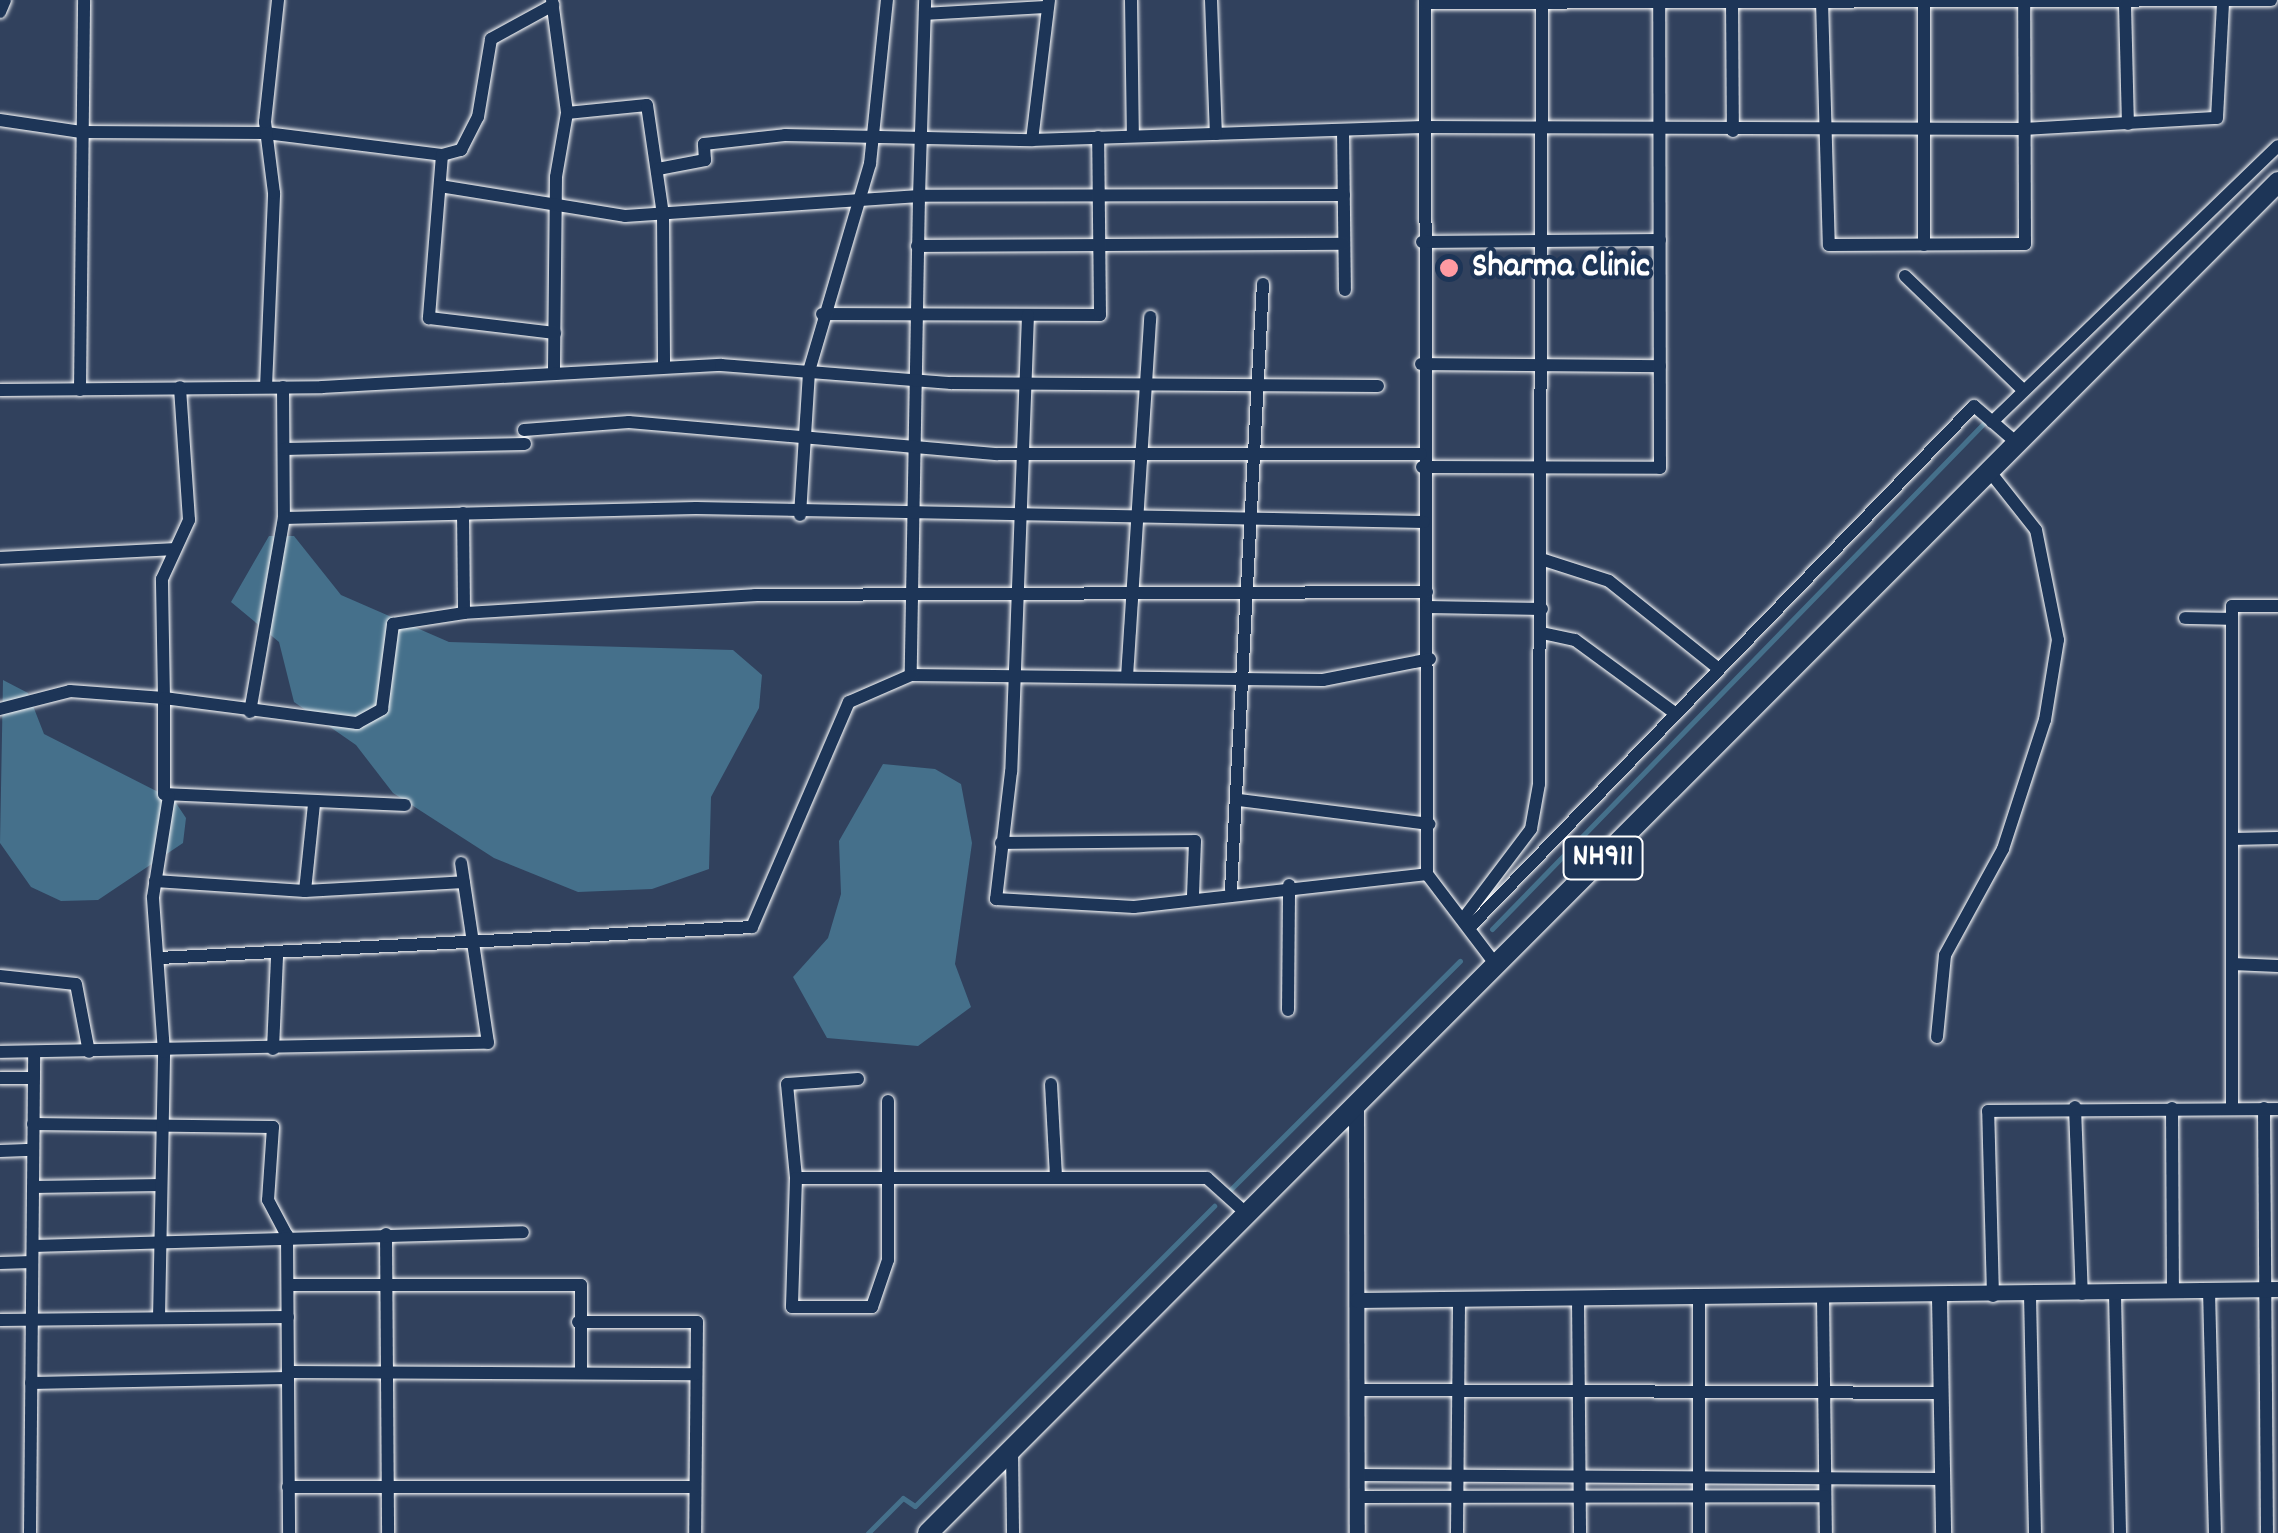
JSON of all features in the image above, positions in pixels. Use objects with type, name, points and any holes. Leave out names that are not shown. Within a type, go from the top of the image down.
[{"type":"highway","name":"NH911","points":[[928,1533],[2278,182]]},
{"type":"street","points":[[0,12],[5,0]]},
{"type":"street","points":[[80,390],[84,0]]},
{"type":"street","points":[[266,387],[274,194],[266,132],[278,0]]},
{"type":"street","points":[[800,515],[809,371],[822,314],[858,205],[872,139],[887,0]]},
{"type":"street","points":[[1132,0],[1133,135]]},
{"type":"street","points":[[1210,0],[1216,134]]},
{"type":"street","points":[[1496,965],[1427,874],[1430,659],[1421,460],[1425,2],[1924,0],[2125,4],[2271,0]]},
{"type":"street","points":[[1924,0],[1924,245]]},
{"type":"street","points":[[1466,924],[1531,829],[1542,633],[1542,1]]},
{"type":"street","points":[[284,448],[525,437],[628,422],[802,441],[1023,454],[1254,452],[1542,467],[1660,468],[1659,1]]},
{"type":"street","points":[[1822,1],[1829,245],[2025,244],[2024,1]]},
{"type":"street","points":[[0,120],[81,132],[266,132],[442,155],[461,150],[478,117],[490,39],[553,2],[566,113],[556,206],[554,370]]},
{"type":"street","points":[[1732,2],[1732,130]]},
{"type":"street","points":[[658,168],[704,160],[704,144],[1032,140],[1424,127],[2025,130],[2218,118],[2222,3]]},
{"type":"street","points":[[911,675],[908,598],[918,196],[926,142],[925,7],[1048,4],[1032,140]]},
{"type":"street","points":[[2125,4],[2128,124]]},
{"type":"street","points":[[566,113],[647,105],[663,215],[664,366]]},
{"type":"street","points":[[1343,131],[1345,290]]},
{"type":"street","points":[[822,314],[1100,316],[1098,136]]},
{"type":"street","points":[[1992,422],[2278,146]]},
{"type":"street","points":[[442,155],[430,318],[555,333]]},
{"type":"street","points":[[440,186],[556,206],[663,215],[762,202],[858,205],[918,196],[1096,199],[1344,195]]},
{"type":"street","points":[[1422,242],[1660,240]]},
{"type":"street","points":[[918,246],[1344,244]]},
{"type":"street","points":[[1905,276],[2024,391]]},
{"type":"street","points":[[1232,890],[1246,678],[1243,593],[1251,521],[1262,284]]},
{"type":"street","points":[[1028,315],[1014,676],[996,899],[1134,907],[1232,890],[1427,874]]},
{"type":"street","points":[[1127,678],[1150,317]]},
{"type":"street","points":[[1421,364],[1660,366]]},
{"type":"street","points":[[0,390],[283,387],[664,366],[809,371],[914,381],[1257,390],[1378,386]]},
{"type":"street","points":[[180,387],[189,520],[162,579],[161,788],[170,796],[405,805]]},
{"type":"street","points":[[250,712],[284,518],[283,387]]},
{"type":"street","points":[[1466,924],[1974,406],[2018,444]]},
{"type":"street","points":[[1936,1037],[1945,955],[2003,848],[2044,720],[2058,640],[2036,530],[1990,472]]},
{"type":"street","points":[[284,518],[463,513],[1424,522]]},
{"type":"street","points":[[463,513],[464,613]]},
{"type":"street","points":[[0,558],[176,550]]},
{"type":"street","points":[[1541,559],[1609,580],[1719,669]]},
{"type":"street","points":[[0,709],[70,691],[164,698],[250,712],[374,716],[393,624],[464,613],[756,595],[908,598],[1243,593],[1542,609]]},
{"type":"street","points":[[2232,1108],[2232,606],[2278,606]]},
{"type":"street","points":[[2185,618],[2232,619]]},
{"type":"street","points":[[1542,633],[1575,640],[1676,714]]},
{"type":"street","points":[[158,958],[278,957],[479,939],[752,928],[848,702],[911,675],[1246,678],[1380,674],[1430,659]]},
{"type":"street","points":[[159,1318],[164,1052],[155,880],[170,796]]},
{"type":"street","points":[[1239,800],[1429,824]]},
{"type":"street","points":[[304,891],[314,804]]},
{"type":"street","points":[[2232,839],[2278,838]]},
{"type":"street","points":[[1001,843],[1195,842],[1193,896]]},
{"type":"street","points":[[0,1052],[164,1052],[488,1043],[479,939],[461,863]]},
{"type":"street","points":[[155,880],[304,891],[464,882]]},
{"type":"street","points":[[1288,886],[1288,1010]]},
{"type":"street","points":[[273,1049],[278,957]]},
{"type":"street","points":[[2232,964],[2278,966]]},
{"type":"street","points":[[0,976],[76,984],[89,1052]]},
{"type":"street","points":[[30,1533],[34,1052]]},
{"type":"street","points":[[0,1078],[34,1078]]},
{"type":"street","points":[[858,1079],[788,1084],[796,1178],[792,1307],[872,1307],[888,1260],[888,1101]]},
{"type":"street","points":[[1052,1084],[1056,1177]]},
{"type":"street","points":[[1356,1106],[1356,1533]]},
{"type":"street","points":[[2075,1107],[2082,1294]]},
{"type":"street","points":[[1993,1296],[1988,1111],[2075,1107],[2271,1108],[2267,1533]]},
{"type":"street","points":[[2172,1108],[2174,1291]]},
{"type":"street","points":[[34,1124],[162,1120],[270,1124],[268,1200],[288,1235],[288,1533]]},
{"type":"street","points":[[0,1151],[33,1150]]},
{"type":"street","points":[[796,1178],[1207,1178],[1247,1214]]},
{"type":"street","points":[[33,1187],[161,1186]]},
{"type":"street","points":[[32,1246],[160,1236],[523,1232]]},
{"type":"street","points":[[386,1234],[388,1533]]},
{"type":"street","points":[[0,1263],[32,1262]]},
{"type":"street","points":[[288,1285],[581,1285],[581,1373]]},
{"type":"street","points":[[1356,1300],[1939,1297],[2272,1289]]},
{"type":"street","points":[[2209,1290],[2215,1533]]},
{"type":"street","points":[[2115,1293],[2120,1533]]},
{"type":"street","points":[[2030,1295],[2035,1533]]},
{"type":"street","points":[[1939,1297],[1943,1533]]},
{"type":"street","points":[[1698,1533],[1699,1298]]},
{"type":"street","points":[[1824,1298],[1826,1533]]},
{"type":"street","points":[[1457,1533],[1460,1299]]},
{"type":"street","points":[[1578,1299],[1580,1533]]},
{"type":"street","points":[[0,1320],[288,1317]]},
{"type":"street","points":[[578,1322],[697,1322],[695,1533]]},
{"type":"street","points":[[32,1384],[388,1372],[696,1374]]},
{"type":"street","points":[[1356,1390],[1940,1392]]},
{"type":"street","points":[[1012,1448],[1013,1533]]},
{"type":"street","points":[[1356,1475],[1698,1498],[1942,1478]]},
{"type":"street","points":[[1356,1497],[1457,1497],[1699,1482],[1825,1489]]},
{"type":"street","points":[[288,1487],[695,1487]]},
{"type":"water","points":[[269,536],[294,536],[341,595],[449,642],[733,650],[762,675],[759,708],[711,797],[709,869],[652,889],[578,892],[494,858],[393,793],[356,745],[294,702],[279,642],[231,602]]},
{"type":"water","points":[[3,680],[28,693],[44,734],[174,800],[186,818],[183,843],[98,900],[61,901],[31,887],[0,843]]},
{"type":"water","points":[[883,764],[935,769],[961,784],[972,843],[955,964],[971,1007],[918,1046],[827,1038],[793,977],[828,938],[841,894],[839,841]]},
{"type":"waterway","points":[[1492,929],[1989,418]]},
{"type":"waterway","points":[[1229,1191],[1460,961]]},
{"type":"waterway","points":[[868,1533],[903,1498],[915,1506],[1214,1206]]},
{"type":"place","name":"Sharma Clinic","points":[[1449,268]]}]
